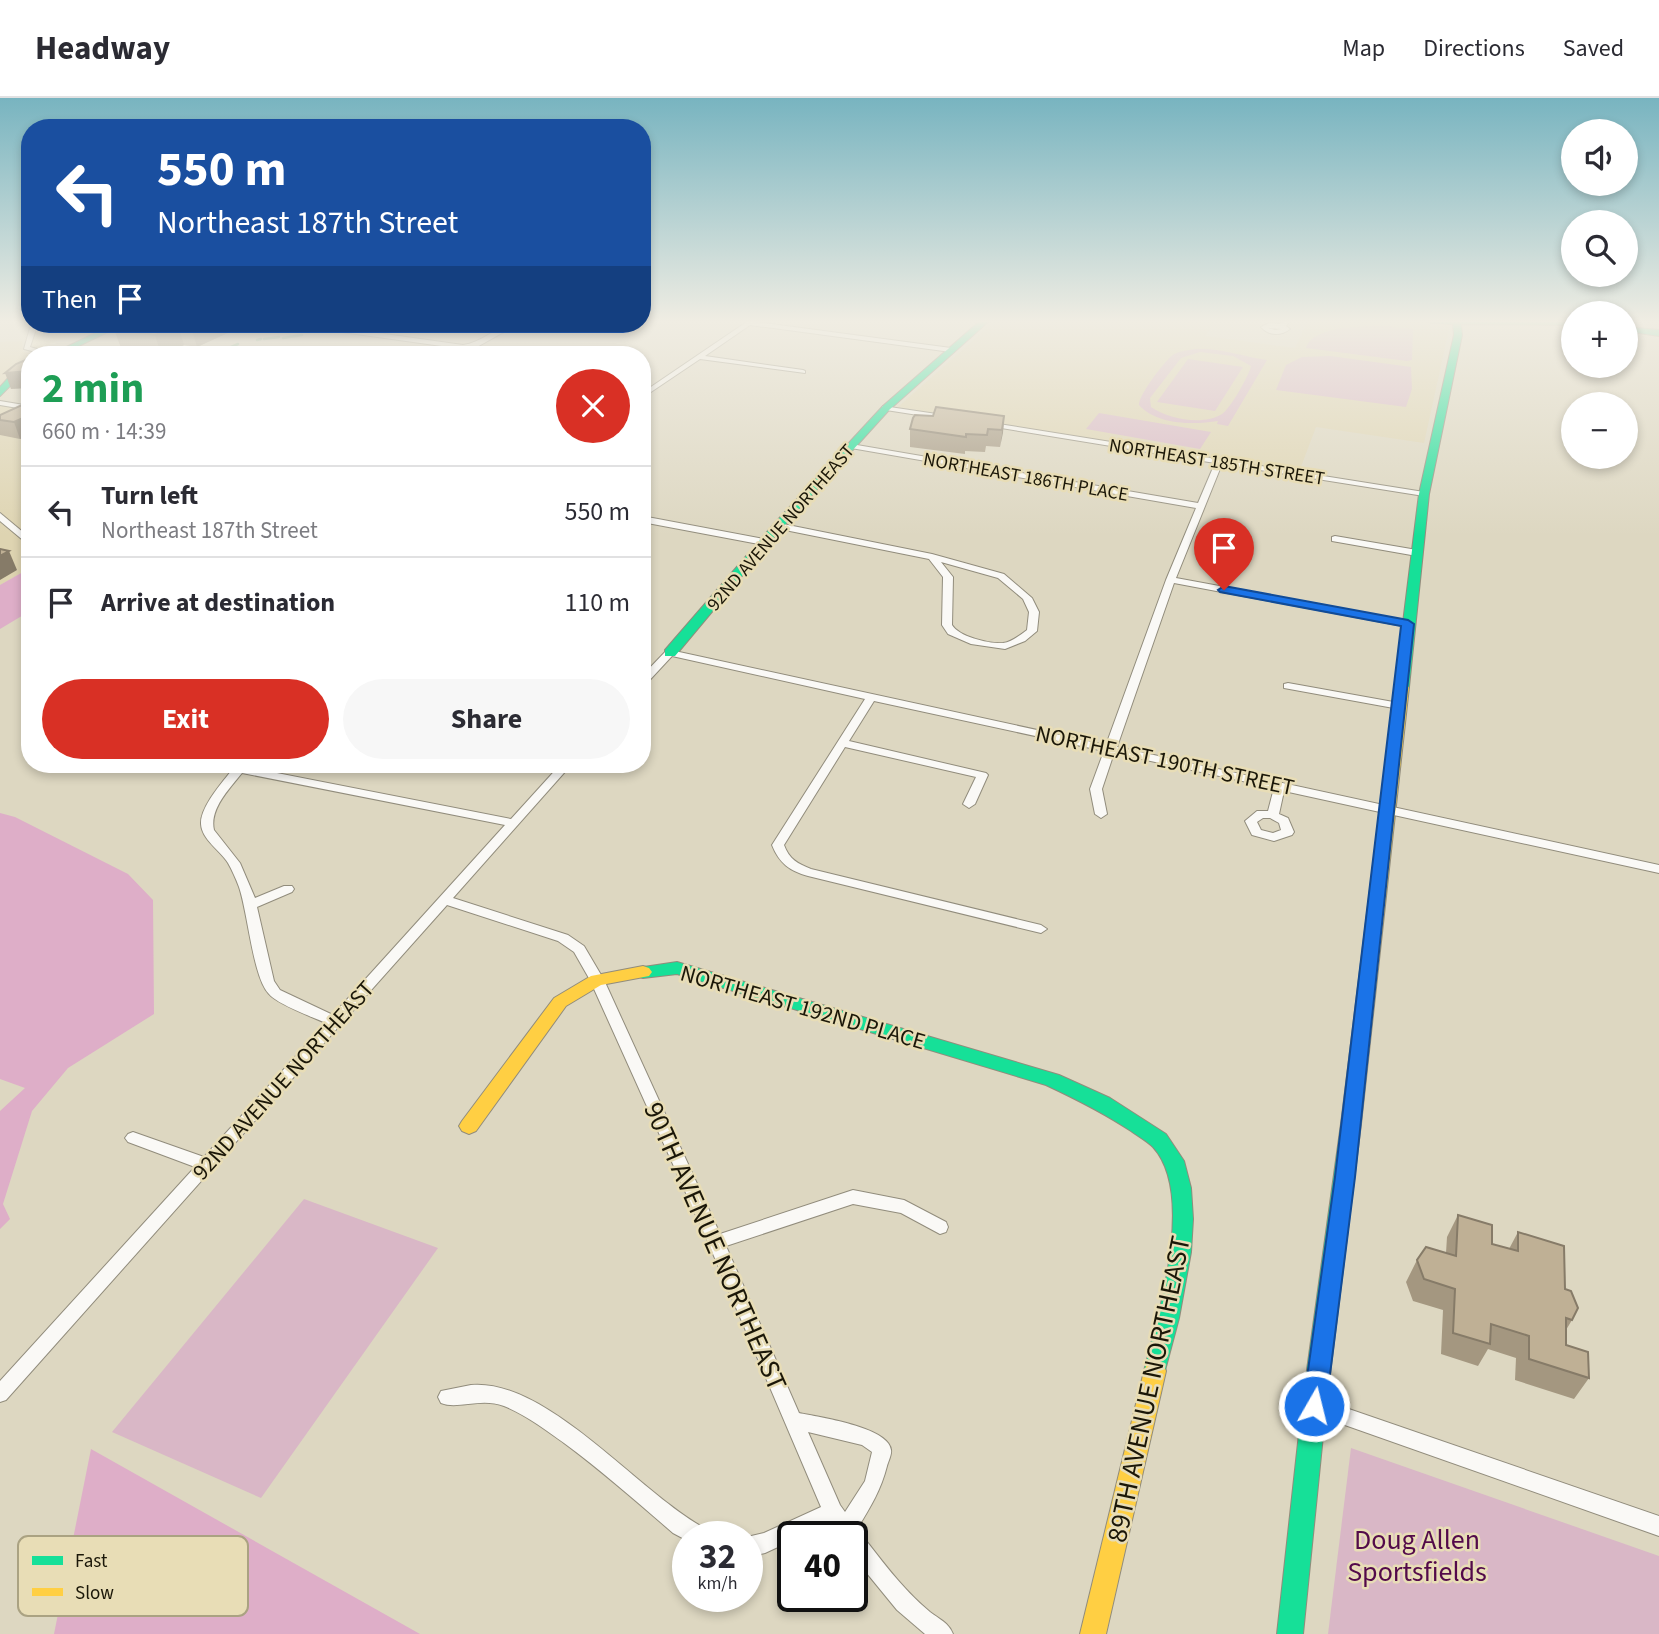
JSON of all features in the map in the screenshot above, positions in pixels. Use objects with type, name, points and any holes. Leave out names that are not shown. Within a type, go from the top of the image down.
[{"type":"street","name":"92ND AVENUE NORTHEAST","points":[[651,673],[778,526],[903,393]]},
{"type":"street","points":[[1290,1634],[1314,1406],[1345,1177],[1424,494],[1446,393]]},
{"type":"street","points":[[0,403],[21,406]]},
{"type":"street","points":[[886,408],[964,420]]},
{"type":"street","name":"NORTHEAST 185TH STREET","points":[[977,422],[1424,494]]},
{"type":"street","name":"NORTHEAST 186TH PLACE","points":[[851,446],[1200,506]]},
{"type":"street","points":[[1101,814],[1096,789],[1171,580],[1219,462]]},
{"type":"street","points":[[0,516],[21,535]]},
{"type":"street","points":[[651,521],[765,542]]},
{"type":"street","points":[[778,526],[932,557],[1000,576],[1027,598],[1034,612],[1032,631],[1022,639],[1005,646],[974,642],[951,632],[947,625],[948,577],[932,557]]},
{"type":"street","points":[[1335,539],[1417,553]]},
{"type":"street","points":[[1171,580],[1408,624]]},
{"type":"street","name":"NORTHEAST 190TH STREET","points":[[670,653],[1659,869]]},
{"type":"street","points":[[1289,686],[1399,706]]},
{"type":"street","points":[[872,696],[778,845],[782,858],[795,868],[808,872],[1041,929]]},
{"type":"street","points":[[841,743],[982,775],[969,804]]},
{"type":"street","points":[[237,773],[215,803],[207,821],[210,833],[234,862],[251,905],[267,982],[275,993],[334,1021]]},
{"type":"street","points":[[270,773],[513,823]]},
{"type":"street","name":"92ND AVENUE NORTHEAST","points":[[0,1394],[559,773]]},
{"type":"street","points":[[1273,815],[1280,785]]},
{"type":"street","points":[[251,905],[288,889]]},
{"type":"street","points":[[445,900],[564,938],[579,950],[597,980],[560,1002],[469,1126]]},
{"type":"street","name":"NORTHEAST 192ND PLACE","points":[[597,980],[677,968],[1091,1094],[1131,1119],[1165,1145]]},
{"type":"street","name":"90TH AVENUE NORTHEAST","points":[[597,980],[716,1242],[833,1512]]},
{"type":"street","points":[[133,1138],[208,1165]]},
{"type":"street","name":"89TH AVENUE NORTHEAST","points":[[1093,1634],[1181,1258],[1184,1223],[1182,1191],[1165,1145]]},
{"type":"street","points":[[716,1242],[853,1198],[904,1207],[940,1227]]},
{"type":"street","points":[[447,1397],[486,1393],[513,1401],[553,1424],[674,1521]]},
{"type":"street","points":[[1314,1406],[1659,1527]]},
{"type":"street","points":[[793,1420],[864,1437],[882,1450],[873,1485],[856,1521]]},
{"type":"street","points":[[763,1544],[833,1512],[840,1521]]},
{"type":"street","points":[[868,1560],[884,1583],[919,1619],[943,1634]]},
{"type":"shaded area","points":[[914,393],[1435,393],[1424,443],[1316,427],[1299,472],[898,407]]},
{"type":"shaded area","points":[[0,403],[21,406],[21,573],[0,585]]},
{"type":"shaded area","points":[[21,573],[21,616],[0,629],[0,585]]},
{"type":"shaded area","points":[[0,813],[15,817],[128,874],[153,900],[154,1014],[68,1068],[32,1111],[3,1204],[10,1219],[0,1229],[0,1111],[25,1088],[0,1079]]},
{"type":"shaded area","points":[[91,1449],[246,1536],[74,1536]]},
{"type":"shaded area","points":[[248,1537],[420,1634],[54,1634],[58,1616],[248,1616]]},
{"type":"green space","points":[[1144,393],[1154,393],[1150,398],[1151,407],[1158,411],[1186,419],[1205,420],[1222,414],[1239,393],[1248,393],[1228,426],[1217,424],[1218,421],[1187,423],[1165,420],[1147,412],[1139,405]]},
{"type":"green space","points":[[1164,393],[1227,393],[1215,411],[1157,402]]},
{"type":"green space","points":[[1296,393],[1411,393],[1406,407]]},
{"type":"green space","points":[[1099,413],[1211,432],[1200,449],[1086,429]]},
{"type":"green space","points":[[304,1199],[438,1248],[261,1498],[112,1432]]},
{"type":"green space","name":"Doug Allen Sportsfields","points":[[1351,1448],[1659,1556],[1659,1634],[1328,1634]]},
{"type":"building","points":[[21,405],[21,419],[14,422],[0,420],[0,415]]},
{"type":"building","points":[[936,407],[1004,416],[1002,430],[988,429],[987,435],[966,434],[966,437],[910,429],[915,415],[933,416]]},
{"type":"building","points":[[0,549],[9,551],[0,556]]},
{"type":"building","points":[[1458,1215],[1492,1225],[1492,1244],[1518,1251],[1518,1232],[1564,1246],[1565,1289],[1571,1291],[1578,1308],[1572,1320],[1566,1318],[1566,1345],[1588,1352],[1589,1378],[1529,1359],[1529,1336],[1491,1324],[1490,1344],[1453,1333],[1455,1289],[1424,1279],[1417,1260],[1426,1247],[1456,1256]]},
{"type":"traffic: fast","points":[[670,653],[778,526],[886,408],[903,393]]},
{"type":"traffic: fast","points":[[1402,687],[1424,494],[1446,393]]},
{"type":"traffic: fast","points":[[643,972],[677,968],[1052,1080],[1103,1103],[1159,1140],[1174,1161],[1181,1188],[1183,1219],[1175,1285],[1155,1371]]},
{"type":"traffic: fast","points":[[1290,1634],[1314,1406],[1351,1124]]},
{"type":"traffic: slow","points":[[1351,1124],[1402,687]]},
{"type":"traffic: slow","points":[[469,1126],[560,1002],[597,980],[643,972]]},
{"type":"traffic: slow","points":[[1093,1634],[1155,1371]]},
{"type":"route","points":[[1224,590],[1408,624],[1345,1177],[1314,1406]]}]
